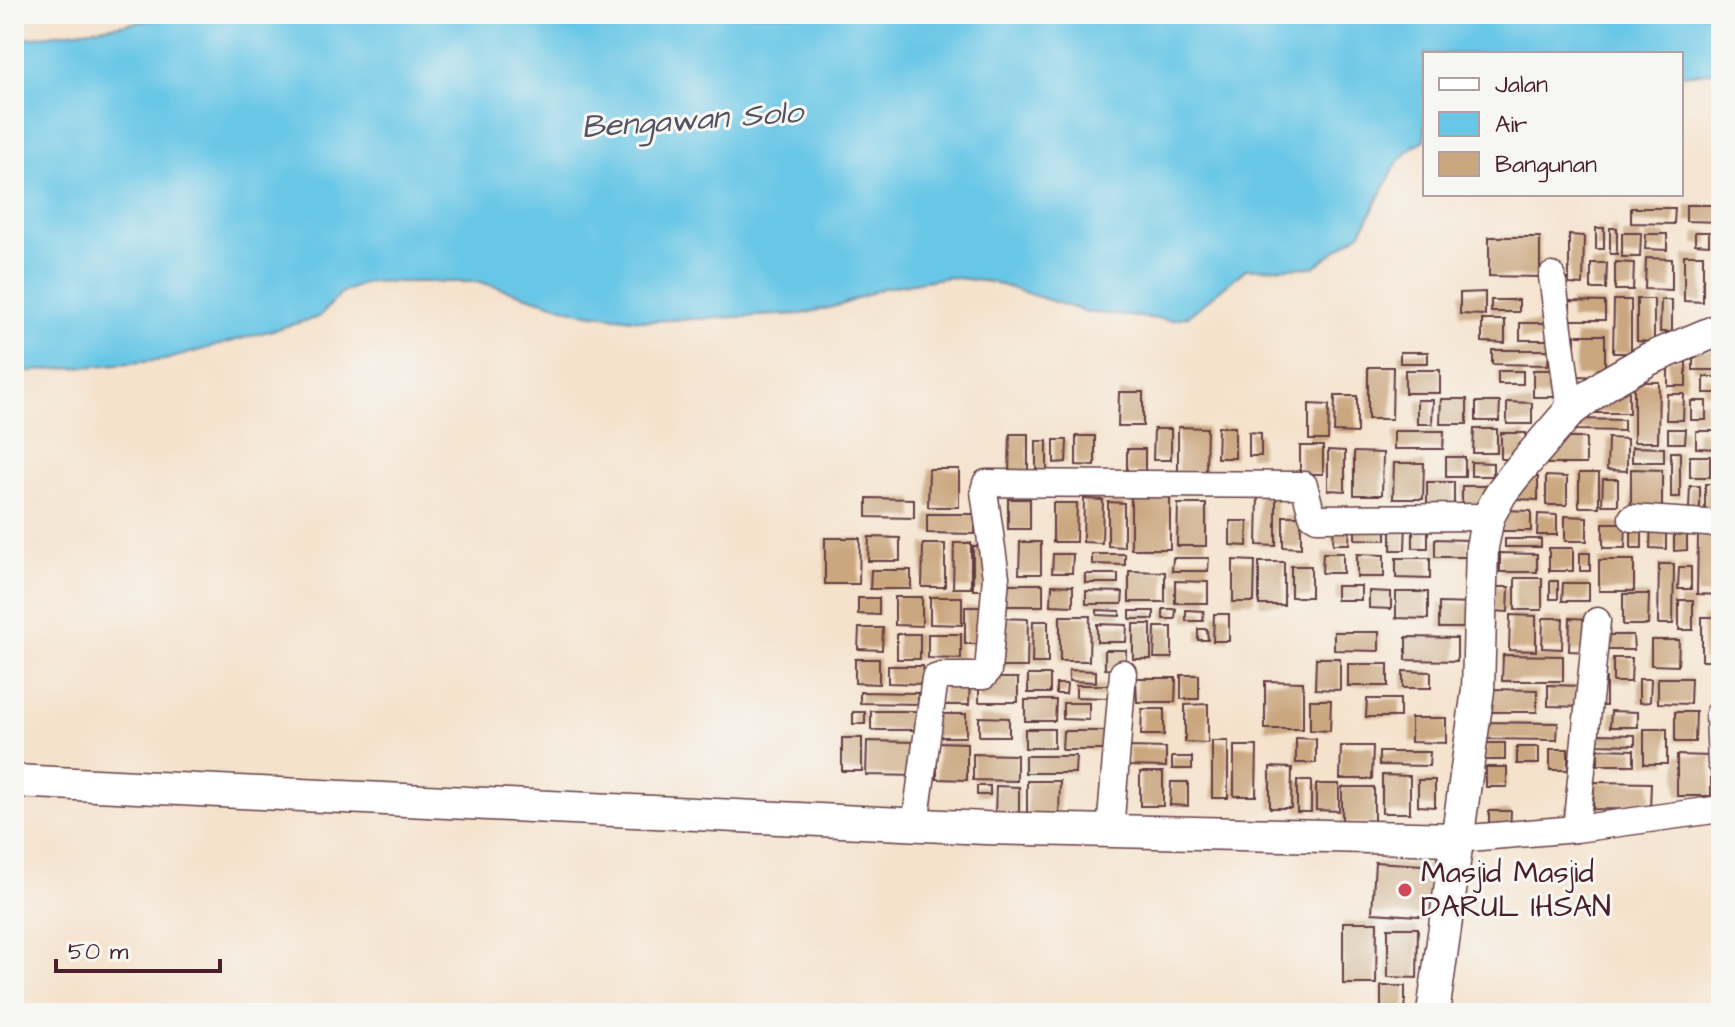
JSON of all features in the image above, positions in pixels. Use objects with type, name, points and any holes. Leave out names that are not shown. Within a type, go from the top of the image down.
[{"type":"street","points":[[1552,276],[1570,411]]},
{"type":"street","points":[[1433,1013],[1478,690],[1482,547],[1488,517],[1514,476],[1570,411],[1606,384],[1649,359],[1721,329]]},
{"type":"street","points":[[915,825],[935,678],[984,676],[988,671],[996,577],[984,491],[986,483],[1304,485],[1312,515],[1317,518],[1488,517]]},
{"type":"street","points":[[1632,518],[1721,524]]},
{"type":"street","points":[[1576,829],[1597,621]]},
{"type":"street","points":[[1110,831],[1123,673]]},
{"type":"street","points":[[1719,714],[1721,763]]},
{"type":"street","points":[[14,781],[915,825],[1457,839],[1576,829],[1721,809]]},
{"type":"water","name":"Bengawan Solo","points":[[234,14],[1721,14],[1721,71],[1683,75],[1683,52],[1423,52],[1423,141],[1397,163],[1361,232],[1314,267],[1246,269],[1188,316],[1171,320],[1087,312],[991,282],[948,277],[883,288],[841,305],[801,314],[648,321],[580,312],[480,282],[366,282],[341,293],[319,317],[165,360],[14,373],[14,40],[161,19]]},
{"type":"building","points":[[1686,205],[1721,205],[1721,222],[1686,221]]},
{"type":"building","points":[[1631,208],[1675,208],[1674,224],[1631,223]]},
{"type":"building","points":[[1596,228],[1604,228],[1604,249],[1596,249]]},
{"type":"building","points":[[1610,228],[1617,228],[1617,254],[1610,254]]},
{"type":"building","points":[[1695,232],[1709,232],[1709,245],[1695,244]]},
{"type":"building","points":[[1622,233],[1641,233],[1640,257],[1622,257]]},
{"type":"building","points":[[1646,234],[1667,234],[1667,250],[1645,249]]},
{"type":"building","points":[[1569,235],[1584,236],[1583,285],[1569,284]]},
{"type":"building","points":[[1489,237],[1540,237],[1540,277],[1489,276]]},
{"type":"building","points":[[1684,255],[1703,255],[1703,302],[1684,301]]},
{"type":"building","points":[[1646,258],[1672,259],[1672,290],[1645,289]]},
{"type":"building","points":[[1615,262],[1634,263],[1633,290],[1615,290]]},
{"type":"building","points":[[1591,263],[1607,263],[1606,289],[1591,289]]},
{"type":"building","points":[[1485,292],[1485,315],[1460,314],[1460,293]]},
{"type":"building","points":[[1637,299],[1654,299],[1654,342],[1637,341]]},
{"type":"building","points":[[1491,300],[1519,300],[1519,312],[1491,312]]},
{"type":"building","points":[[1614,300],[1631,300],[1631,353],[1613,353]]},
{"type":"building","points":[[1661,300],[1672,300],[1672,332],[1660,332]]},
{"type":"building","points":[[1570,301],[1605,302],[1605,320],[1570,320]]},
{"type":"building","points":[[1482,320],[1505,320],[1505,343],[1482,342]]},
{"type":"building","points":[[1520,323],[1554,323],[1554,340],[1520,340]]},
{"type":"building","points":[[1575,335],[1605,335],[1605,377],[1575,376]]},
{"type":"building","points":[[1492,350],[1549,350],[1548,365],[1492,364]]},
{"type":"building","points":[[1693,350],[1721,350],[1721,370],[1693,370]]},
{"type":"building","points":[[1400,352],[1428,352],[1428,363],[1400,363]]},
{"type":"building","points":[[1668,359],[1686,359],[1686,386],[1668,386]]},
{"type":"building","points":[[1368,367],[1393,367],[1392,419],[1368,419]]},
{"type":"building","points":[[1405,370],[1440,370],[1440,393],[1405,393]]},
{"type":"building","points":[[1533,370],[1563,370],[1563,397],[1533,397]]},
{"type":"building","points":[[1498,371],[1523,371],[1523,384],[1498,384]]},
{"type":"building","points":[[1704,377],[1721,377],[1721,393],[1704,393]]},
{"type":"building","points":[[1634,382],[1659,382],[1658,442],[1634,442]]},
{"type":"building","points":[[1629,389],[1629,413],[1587,413]]},
{"type":"building","points":[[1119,392],[1143,392],[1143,426],[1118,426]]},
{"type":"building","points":[[1667,394],[1684,394],[1683,420],[1666,420]]},
{"type":"building","points":[[1335,396],[1357,396],[1357,433],[1334,432]]},
{"type":"building","points":[[1441,399],[1467,399],[1467,424],[1440,424]]},
{"type":"building","points":[[1417,400],[1433,400],[1432,424],[1417,424]]},
{"type":"building","points":[[1691,401],[1706,401],[1706,420],[1691,420]]},
{"type":"building","points":[[1476,402],[1500,402],[1499,421],[1476,421]]},
{"type":"building","points":[[1507,402],[1532,403],[1532,424],[1507,424]]},
{"type":"building","points":[[1309,404],[1329,405],[1328,440],[1309,440]]},
{"type":"building","points":[[1577,419],[1624,420],[1624,431],[1577,430]]},
{"type":"building","points":[[1178,427],[1207,428],[1206,471],[1178,471]]},
{"type":"building","points":[[1218,427],[1235,427],[1235,458],[1217,458]]},
{"type":"building","points":[[1154,429],[1171,429],[1171,460],[1153,460]]},
{"type":"building","points":[[1474,429],[1497,429],[1497,453],[1473,453]]},
{"type":"building","points":[[1668,429],[1686,429],[1685,443],[1668,443]]},
{"type":"building","points":[[1394,431],[1444,431],[1443,449],[1394,449]]},
{"type":"building","points":[[1696,431],[1721,431],[1720,449],[1696,448]]},
{"type":"building","points":[[1249,432],[1261,433],[1261,456],[1249,456]]},
{"type":"building","points":[[1501,433],[1526,433],[1526,459],[1501,459]]},
{"type":"building","points":[[1010,434],[1028,434],[1028,474],[1009,474]]},
{"type":"building","points":[[1076,436],[1095,436],[1095,466],[1076,465]]},
{"type":"building","points":[[1548,438],[1586,438],[1586,464],[1547,464]]},
{"type":"building","points":[[1608,438],[1627,439],[1627,471],[1607,470]]},
{"type":"building","points":[[1054,440],[1067,440],[1066,462],[1054,463]]},
{"type":"building","points":[[1036,441],[1047,441],[1047,473],[1036,473]]},
{"type":"building","points":[[1300,446],[1323,446],[1323,474],[1300,474]]},
{"type":"building","points":[[1632,447],[1664,448],[1664,462],[1632,462]]},
{"type":"building","points":[[1127,449],[1145,449],[1145,473],[1127,473]]},
{"type":"building","points":[[1328,450],[1345,451],[1345,491],[1328,490]]},
{"type":"building","points":[[1354,452],[1383,453],[1382,495],[1354,495]]},
{"type":"building","points":[[1671,452],[1680,452],[1680,497],[1671,497]]},
{"type":"building","points":[[1690,456],[1710,456],[1710,477],[1690,477]]},
{"type":"building","points":[[1446,457],[1465,457],[1465,477],[1446,477]]},
{"type":"building","points":[[1471,462],[1493,463],[1493,476],[1471,476]]},
{"type":"building","points":[[1394,463],[1424,463],[1423,499],[1393,499]]},
{"type":"building","points":[[929,469],[959,469],[959,507],[928,507]]},
{"type":"building","points":[[1631,469],[1662,470],[1662,509],[1631,509]]},
{"type":"building","points":[[1579,473],[1599,473],[1599,507],[1579,507]]},
{"type":"building","points":[[1546,476],[1567,477],[1567,505],[1546,505]]},
{"type":"building","points":[[1516,477],[1538,477],[1538,500],[1516,499]]},
{"type":"building","points":[[1603,479],[1618,479],[1618,505],[1602,505]]},
{"type":"building","points":[[1427,482],[1454,482],[1454,512],[1427,511]]},
{"type":"building","points":[[1705,484],[1721,484],[1721,520],[1705,519]]},
{"type":"building","points":[[1462,486],[1491,486],[1491,506],[1462,506]]},
{"type":"building","points":[[1690,486],[1700,486],[1700,509],[1689,509]]},
{"type":"building","points":[[1131,494],[1170,494],[1170,549],[1131,549]]},
{"type":"building","points":[[1258,494],[1276,494],[1276,546],[1257,545]]},
{"type":"building","points":[[867,498],[914,499],[914,518],[867,517]]},
{"type":"building","points":[[1008,499],[1030,499],[1030,529],[1008,529]]},
{"type":"building","points":[[1084,499],[1103,500],[1102,543],[1083,542]]},
{"type":"building","points":[[1108,502],[1124,503],[1124,547],[1108,546]]},
{"type":"building","points":[[1053,503],[1077,503],[1076,542],[1053,542]]},
{"type":"building","points":[[1178,504],[1206,504],[1206,546],[1177,546]]},
{"type":"building","points":[[1502,510],[1531,511],[1531,531],[1502,531]]},
{"type":"building","points":[[927,514],[975,514],[975,534],[927,533]]},
{"type":"building","points":[[1538,514],[1557,515],[1557,535],[1537,535]]},
{"type":"building","points":[[1283,516],[1301,516],[1301,548],[1283,547]]},
{"type":"building","points":[[1565,516],[1587,517],[1587,541],[1565,541]]},
{"type":"building","points":[[1631,518],[1642,518],[1642,548],[1631,548]]},
{"type":"building","points":[[1651,520],[1666,520],[1666,549],[1650,548]]},
{"type":"building","points":[[1230,521],[1248,521],[1247,546],[1230,545]]},
{"type":"building","points":[[1334,521],[1350,521],[1349,544],[1333,544]]},
{"type":"building","points":[[1413,521],[1428,521],[1428,548],[1413,548]]},
{"type":"building","points":[[1355,522],[1386,522],[1386,540],[1355,539]]},
{"type":"building","points":[[1391,522],[1406,522],[1405,550],[1391,550]]},
{"type":"building","points":[[1603,523],[1626,523],[1625,548],[1603,548]]},
{"type":"building","points":[[1674,526],[1687,526],[1687,550],[1674,551]]},
{"type":"building","points":[[1698,536],[1721,536],[1721,595],[1697,594]]},
{"type":"building","points":[[869,537],[900,538],[900,561],[868,561]]},
{"type":"building","points":[[825,538],[860,538],[859,584],[825,584]]},
{"type":"building","points":[[1435,539],[1468,540],[1468,557],[1435,557]]},
{"type":"building","points":[[1505,539],[1541,539],[1541,547],[1505,547]]},
{"type":"building","points":[[1020,542],[1041,542],[1041,574],[1019,574]]},
{"type":"building","points":[[954,543],[971,543],[971,588],[953,588]]},
{"type":"building","points":[[923,544],[945,544],[945,587],[922,587]]},
{"type":"building","points":[[973,546],[989,546],[989,590],[973,590]]},
{"type":"building","points":[[1549,548],[1573,548],[1573,571],[1549,571]]},
{"type":"building","points":[[1323,553],[1343,553],[1343,573],[1322,573]]},
{"type":"building","points":[[1500,553],[1537,554],[1537,572],[1500,572]]},
{"type":"building","points":[[1580,553],[1590,553],[1590,571],[1580,571]]},
{"type":"building","points":[[1053,554],[1073,554],[1072,573],[1052,573]]},
{"type":"building","points":[[1092,554],[1125,554],[1125,565],[1092,564]]},
{"type":"building","points":[[1357,554],[1384,555],[1384,577],[1357,577]]},
{"type":"building","points":[[1173,558],[1209,558],[1208,571],[1172,571]]},
{"type":"building","points":[[1396,558],[1430,558],[1430,579],[1396,578]]},
{"type":"building","points":[[1233,560],[1255,561],[1254,602],[1233,602]]},
{"type":"building","points":[[1599,560],[1634,560],[1634,591],[1599,591]]},
{"type":"building","points":[[1259,562],[1284,562],[1284,605],[1259,605]]},
{"type":"building","points":[[1659,564],[1674,564],[1673,624],[1658,624]]},
{"type":"building","points":[[1291,566],[1311,566],[1311,597],[1291,597]]},
{"type":"building","points":[[1679,567],[1691,567],[1691,589],[1678,589]]},
{"type":"building","points":[[871,570],[911,570],[911,589],[870,589]]},
{"type":"building","points":[[1129,571],[1165,572],[1165,602],[1129,602]]},
{"type":"building","points":[[1085,574],[1118,574],[1118,583],[1085,583]]},
{"type":"building","points":[[1515,578],[1542,578],[1542,610],[1515,610]]},
{"type":"building","points":[[1175,581],[1208,582],[1208,603],[1175,603]]},
{"type":"building","points":[[1550,581],[1558,581],[1558,599],[1550,599]]},
{"type":"building","points":[[1563,583],[1589,583],[1589,601],[1562,601]]},
{"type":"building","points":[[1003,584],[1043,584],[1043,606],[1002,606]]},
{"type":"building","points":[[1052,585],[1073,586],[1073,606],[1051,605]]},
{"type":"building","points":[[1336,586],[1361,586],[1361,600],[1336,600]]},
{"type":"building","points":[[1494,587],[1509,587],[1508,612],[1494,611]]},
{"type":"building","points":[[1086,591],[1123,592],[1122,604],[1086,604]]},
{"type":"building","points":[[1369,591],[1391,592],[1391,609],[1369,608]]},
{"type":"building","points":[[1396,592],[1428,592],[1428,619],[1396,618]]},
{"type":"building","points":[[1623,594],[1649,594],[1648,625],[1623,625]]},
{"type":"building","points":[[895,597],[922,597],[922,626],[895,625]]},
{"type":"building","points":[[930,597],[962,597],[962,625],[930,624]]},
{"type":"building","points":[[858,598],[879,598],[879,615],[858,614]]},
{"type":"building","points":[[1679,600],[1693,600],[1693,630],[1679,630]]},
{"type":"building","points":[[1439,603],[1474,604],[1474,628],[1439,628]]},
{"type":"building","points":[[965,607],[987,607],[987,644],[965,644]]},
{"type":"building","points":[[1163,609],[1176,609],[1175,619],[1163,619]]},
{"type":"building","points":[[1097,610],[1120,611],[1120,616],[1097,615]]},
{"type":"building","points":[[1186,610],[1204,611],[1203,621],[1186,621]]},
{"type":"building","points":[[1130,611],[1154,611],[1154,619],[1130,619]]},
{"type":"building","points":[[1214,614],[1229,614],[1229,641],[1213,641]]},
{"type":"building","points":[[1510,615],[1536,616],[1536,651],[1509,650]]},
{"type":"building","points":[[1060,616],[1090,616],[1089,661],[1060,661]]},
{"type":"building","points":[[1702,617],[1721,617],[1721,661],[1702,661]]},
{"type":"building","points":[[1000,618],[1028,619],[1027,667],[999,667]]},
{"type":"building","points":[[1543,618],[1563,618],[1562,649],[1542,648]]},
{"type":"building","points":[[1570,618],[1591,619],[1591,652],[1569,651]]},
{"type":"building","points":[[1033,621],[1048,621],[1048,663],[1032,663]]},
{"type":"building","points":[[1097,624],[1127,625],[1126,642],[1097,642]]},
{"type":"building","points":[[1133,624],[1151,624],[1151,659],[1133,659]]},
{"type":"building","points":[[1155,627],[1172,627],[1172,658],[1154,658]]},
{"type":"building","points":[[859,628],[883,628],[882,650],[858,649]]},
{"type":"building","points":[[1198,629],[1207,629],[1208,640],[1198,640]]},
{"type":"building","points":[[1334,632],[1379,632],[1379,651],[1334,650]]},
{"type":"building","points":[[897,634],[920,634],[920,659],[897,659]]},
{"type":"building","points":[[928,634],[961,634],[961,659],[928,658]]},
{"type":"building","points":[[1606,635],[1633,635],[1634,650],[1606,650]]},
{"type":"building","points":[[1406,637],[1457,638],[1457,661],[1406,660]]},
{"type":"building","points":[[1651,640],[1679,640],[1678,666],[1651,665]]},
{"type":"building","points":[[1105,650],[1126,650],[1126,670],[1105,669]]},
{"type":"building","points":[[1503,655],[1563,656],[1563,681],[1502,681]]},
{"type":"building","points":[[1316,658],[1340,658],[1340,690],[1315,689]]},
{"type":"building","points":[[1613,658],[1632,658],[1631,682],[1613,682]]},
{"type":"building","points":[[855,659],[879,659],[879,684],[855,683]]},
{"type":"building","points":[[1348,664],[1388,664],[1388,686],[1348,686]]},
{"type":"building","points":[[888,666],[923,666],[923,684],[888,683]]},
{"type":"building","points":[[1069,670],[1096,671],[1096,682],[1069,681]]},
{"type":"building","points":[[1403,671],[1431,672],[1431,688],[1403,688]]},
{"type":"building","points":[[1028,675],[1050,675],[1050,693],[1028,693]]},
{"type":"building","points":[[1181,675],[1199,675],[1199,699],[1181,699]]},
{"type":"building","points":[[979,678],[1018,678],[1018,702],[979,702]]},
{"type":"building","points":[[1136,678],[1176,678],[1175,702],[1137,702]]},
{"type":"building","points":[[1593,678],[1606,678],[1606,706],[1593,706]]},
{"type":"building","points":[[1658,678],[1691,678],[1690,704],[1658,703]]},
{"type":"building","points":[[943,679],[970,679],[969,705],[943,705]]},
{"type":"building","points":[[1639,679],[1651,679],[1650,702],[1639,703]]},
{"type":"building","points":[[1265,681],[1303,682],[1303,729],[1265,729]]},
{"type":"building","points":[[1056,684],[1067,684],[1066,694],[1056,694]]},
{"type":"building","points":[[1076,685],[1109,685],[1109,698],[1076,697]]},
{"type":"building","points":[[1548,685],[1584,686],[1584,707],[1548,706]]},
{"type":"building","points":[[1492,689],[1537,690],[1537,712],[1492,712]]},
{"type":"building","points":[[860,692],[918,693],[918,704],[860,703]]},
{"type":"building","points":[[1367,699],[1400,699],[1400,717],[1366,717]]},
{"type":"building","points":[[1025,700],[1056,700],[1055,721],[1025,721]]},
{"type":"building","points":[[1310,700],[1331,700],[1330,731],[1310,730]]},
{"type":"building","points":[[1063,703],[1089,703],[1089,720],[1063,719]]},
{"type":"building","points":[[1208,704],[1208,743],[1185,742],[1185,705]]},
{"type":"building","points":[[1142,709],[1164,709],[1164,735],[1141,735]]},
{"type":"building","points":[[871,711],[918,711],[918,730],[871,730]]},
{"type":"building","points":[[1611,711],[1638,712],[1638,727],[1610,727]]},
{"type":"building","points":[[853,712],[865,712],[865,724],[853,724]]},
{"type":"building","points":[[1675,712],[1696,712],[1695,742],[1675,742]]},
{"type":"building","points":[[933,714],[966,714],[966,737],[932,737]]},
{"type":"building","points":[[979,717],[1009,718],[1009,736],[979,736]]},
{"type":"building","points":[[1411,718],[1446,718],[1446,743],[1411,742]]},
{"type":"building","points":[[1483,722],[1558,723],[1557,740],[1483,739]]},
{"type":"building","points":[[1025,729],[1054,729],[1054,748],[1025,748]]},
{"type":"building","points":[[1644,729],[1667,729],[1667,764],[1644,764]]},
{"type":"building","points":[[1063,731],[1105,731],[1104,750],[1062,750]]},
{"type":"building","points":[[1598,734],[1635,735],[1635,745],[1598,744]]},
{"type":"building","points":[[842,738],[862,738],[862,771],[842,771]]},
{"type":"building","points":[[1296,738],[1316,739],[1316,763],[1296,763]]},
{"type":"building","points":[[867,741],[919,742],[919,776],[866,775]]},
{"type":"building","points":[[1212,741],[1228,741],[1228,798],[1212,798]]},
{"type":"building","points":[[937,742],[967,743],[967,780],[937,779]]},
{"type":"building","points":[[1486,743],[1505,743],[1505,760],[1485,760]]},
{"type":"building","points":[[1234,746],[1257,746],[1256,796],[1234,796]]},
{"type":"building","points":[[1341,746],[1373,746],[1372,779],[1340,779]]},
{"type":"building","points":[[1129,747],[1166,748],[1166,767],[1129,766]]},
{"type":"building","points":[[1517,747],[1539,747],[1539,764],[1517,764]]},
{"type":"building","points":[[1550,749],[1568,749],[1568,770],[1550,770]]},
{"type":"building","points":[[1598,749],[1634,750],[1634,765],[1598,765]]},
{"type":"building","points":[[1379,752],[1430,752],[1429,766],[1379,765]]},
{"type":"building","points":[[973,754],[1017,755],[1017,781],[973,780]]},
{"type":"building","points":[[1677,755],[1711,756],[1711,796],[1677,796]]},
{"type":"building","points":[[1025,756],[1076,756],[1075,773],[1025,773]]},
{"type":"building","points":[[1172,757],[1192,757],[1192,769],[1172,769]]},
{"type":"building","points":[[1270,767],[1292,768],[1291,808],[1270,808]]},
{"type":"building","points":[[1486,767],[1507,767],[1507,787],[1486,787]]},
{"type":"building","points":[[1140,772],[1163,772],[1163,806],[1140,806]]},
{"type":"building","points":[[1382,775],[1410,776],[1410,813],[1382,813]]},
{"type":"building","points":[[1418,780],[1435,780],[1435,807],[1418,806]]},
{"type":"building","points":[[1027,781],[1060,781],[1059,815],[1027,815]]},
{"type":"building","points":[[1297,781],[1311,781],[1311,812],[1297,812]]},
{"type":"building","points":[[1171,782],[1188,782],[1188,806],[1170,805]]},
{"type":"building","points":[[1594,782],[1651,783],[1650,810],[1593,809]]},
{"type":"building","points":[[1316,784],[1339,784],[1339,811],[1316,810]]},
{"type":"building","points":[[977,786],[990,786],[990,795],[977,795]]},
{"type":"building","points":[[996,786],[1019,787],[1019,813],[995,813]]},
{"type":"building","points":[[1342,787],[1374,787],[1374,824],[1342,823]]},
{"type":"building","points":[[1489,811],[1511,811],[1510,832],[1489,832]]},
{"type":"building","name":"Masjid Masjid DARUL IHSAN","points":[[1375,862],[1438,866],[1434,917],[1372,913]]},
{"type":"building","points":[[1343,922],[1377,922],[1376,984],[1343,984]]},
{"type":"building","points":[[1388,928],[1418,928],[1417,978],[1388,977]]},
{"type":"building","points":[[1381,986],[1405,986],[1405,1013],[1381,1013]]},
{"type":"place","name":"Masjid Masjid DARUL IHSAN","points":[[1405,890]]}]
